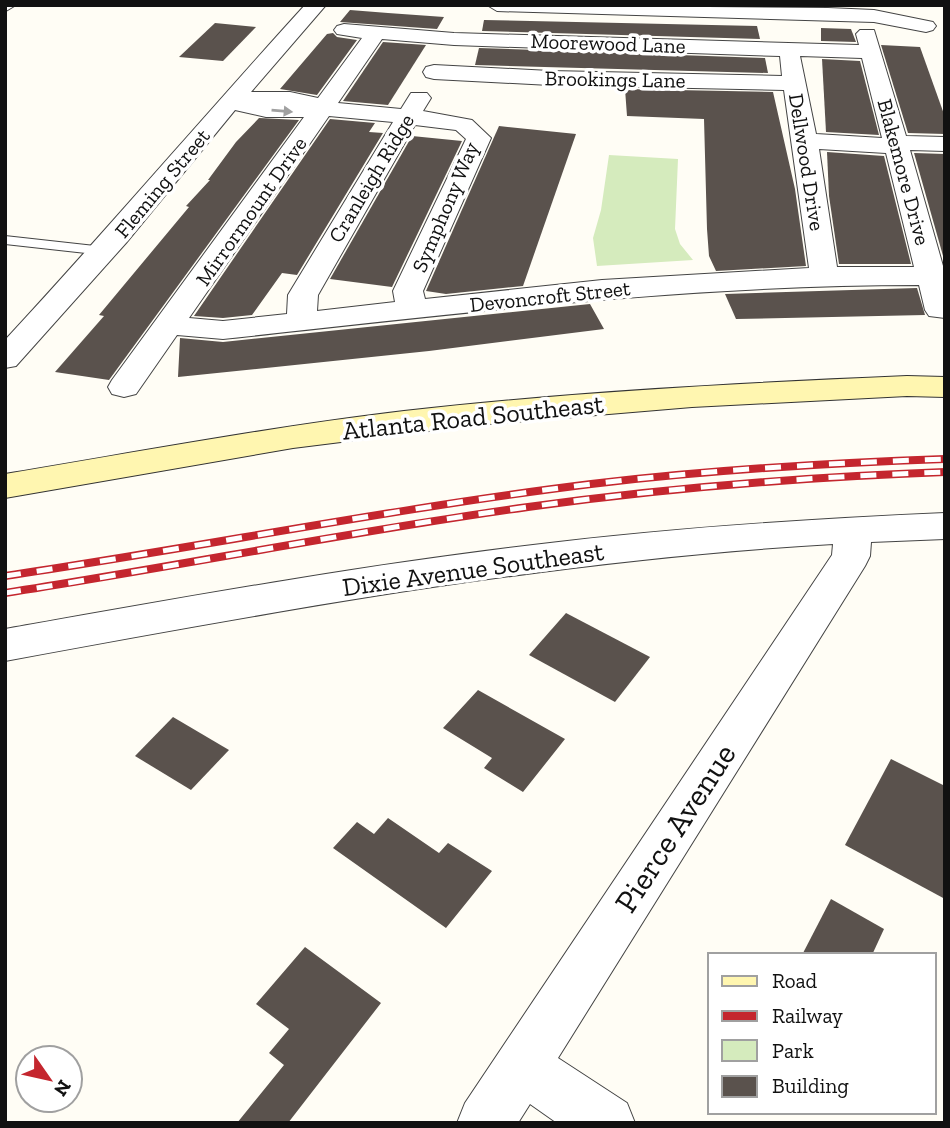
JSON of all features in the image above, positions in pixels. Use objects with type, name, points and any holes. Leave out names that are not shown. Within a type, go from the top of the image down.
[{"type":"main road","name":"Atlanta Road Southeast","points":[[5,486],[332,431],[411,422],[678,397],[907,386],[945,387]]},
{"type":"street","name":"Fleming Street","points":[[5,359],[104,251],[185,152],[316,5]]},
{"type":"street","points":[[497,5],[601,7],[871,34],[935,24]]},
{"type":"street","name":"Moorewood Lane","points":[[344,30],[454,39],[788,48],[871,34]]},
{"type":"street","name":"Mirrormount Drive","points":[[124,387],[376,33]]},
{"type":"street","name":"Blakemore Drive","points":[[871,34],[940,310]]},
{"type":"street","name":"Cranleigh Ridge","points":[[302,322],[303,295],[454,39]]},
{"type":"street","name":"Dellwood Drive","points":[[788,48],[805,141],[824,276]]},
{"type":"street","name":"Brookings Lane","points":[[434,72],[550,78],[795,83]]},
{"type":"street","name":"Symphony Way","points":[[233,101],[257,96],[310,102],[322,109],[462,124],[476,132],[479,138],[408,291],[412,311]]},
{"type":"street","points":[[805,141],[897,146],[914,142],[945,144]]},
{"type":"street","points":[[897,146],[916,153],[945,155]]},
{"type":"street","name":"Devoncroft Street","points":[[169,325],[223,330],[601,289],[824,276],[932,276]]},
{"type":"street","name":"Dixie Avenue Southeast","points":[[5,645],[475,566],[614,549],[853,529],[945,526]]},
{"type":"street","name":"Pierce Avenue","points":[[485,1123],[851,556],[853,529]]},
{"type":"street","points":[[522,1066],[607,1123]]},
{"type":"lane","points":[[5,240],[104,251]]},
{"type":"green space","points":[[609,155],[678,159],[675,229],[680,244],[693,260],[597,266],[593,238],[601,210]]},
{"type":"building","points":[[350,10],[444,17],[437,29],[340,22]]},
{"type":"building","points":[[484,20],[757,26],[760,39],[482,31]]},
{"type":"building","points":[[215,23],[256,27],[223,61],[179,57]]},
{"type":"building","points":[[821,28],[851,29],[856,42],[821,41]]},
{"type":"building","points":[[333,33],[337,37],[357,40],[317,95],[280,89],[327,34]]},
{"type":"building","points":[[383,42],[426,45],[388,105],[343,101]]},
{"type":"building","points":[[881,45],[920,47],[945,117],[945,134],[908,133]]},
{"type":"building","points":[[479,48],[765,58],[768,73],[475,65]]},
{"type":"building","points":[[822,59],[860,61],[879,135],[826,132]]},
{"type":"building","points":[[625,89],[773,92],[795,189],[806,266],[716,271],[709,256],[704,119],[627,116]]},
{"type":"building","points":[[259,118],[299,120],[109,380],[55,372],[104,316],[99,315],[189,207],[186,206],[210,180],[236,142]]},
{"type":"building","points":[[330,119],[375,123],[369,132],[383,133],[297,275],[282,273],[252,315],[223,318],[194,316]]},
{"type":"building","points":[[499,126],[576,134],[523,286],[446,294],[426,291]]},
{"type":"building","points":[[412,136],[462,141],[392,287],[330,279]]},
{"type":"building","points":[[827,152],[884,156],[911,264],[839,264],[829,196]]},
{"type":"building","points":[[914,153],[945,154],[945,263]]},
{"type":"building","points":[[917,288],[925,315],[736,319],[725,294]]},
{"type":"building","points":[[590,304],[604,329],[429,351],[178,377],[180,338],[223,342]]},
{"type":"building","points":[[566,613],[650,657],[615,702],[529,655]]},
{"type":"building","points":[[478,690],[565,739],[523,792],[484,768],[492,758],[443,728]]},
{"type":"building","points":[[173,717],[229,750],[191,790],[135,756]]},
{"type":"building","points":[[891,759],[945,786],[945,899],[845,845]]},
{"type":"building","points":[[388,818],[439,853],[448,843],[492,871],[446,928],[333,848],[357,822],[374,834]]},
{"type":"building","points":[[831,899],[884,929],[873,953],[803,953]]},
{"type":"building","points":[[305,947],[381,1003],[288,1123],[237,1123],[284,1065],[269,1053],[289,1029],[256,1004]]},
{"type":"railway","points":[[5,576],[444,504],[591,484],[768,468],[945,459]]},
{"type":"railway","points":[[5,593],[462,516],[580,500],[736,484],[945,472]]}]
